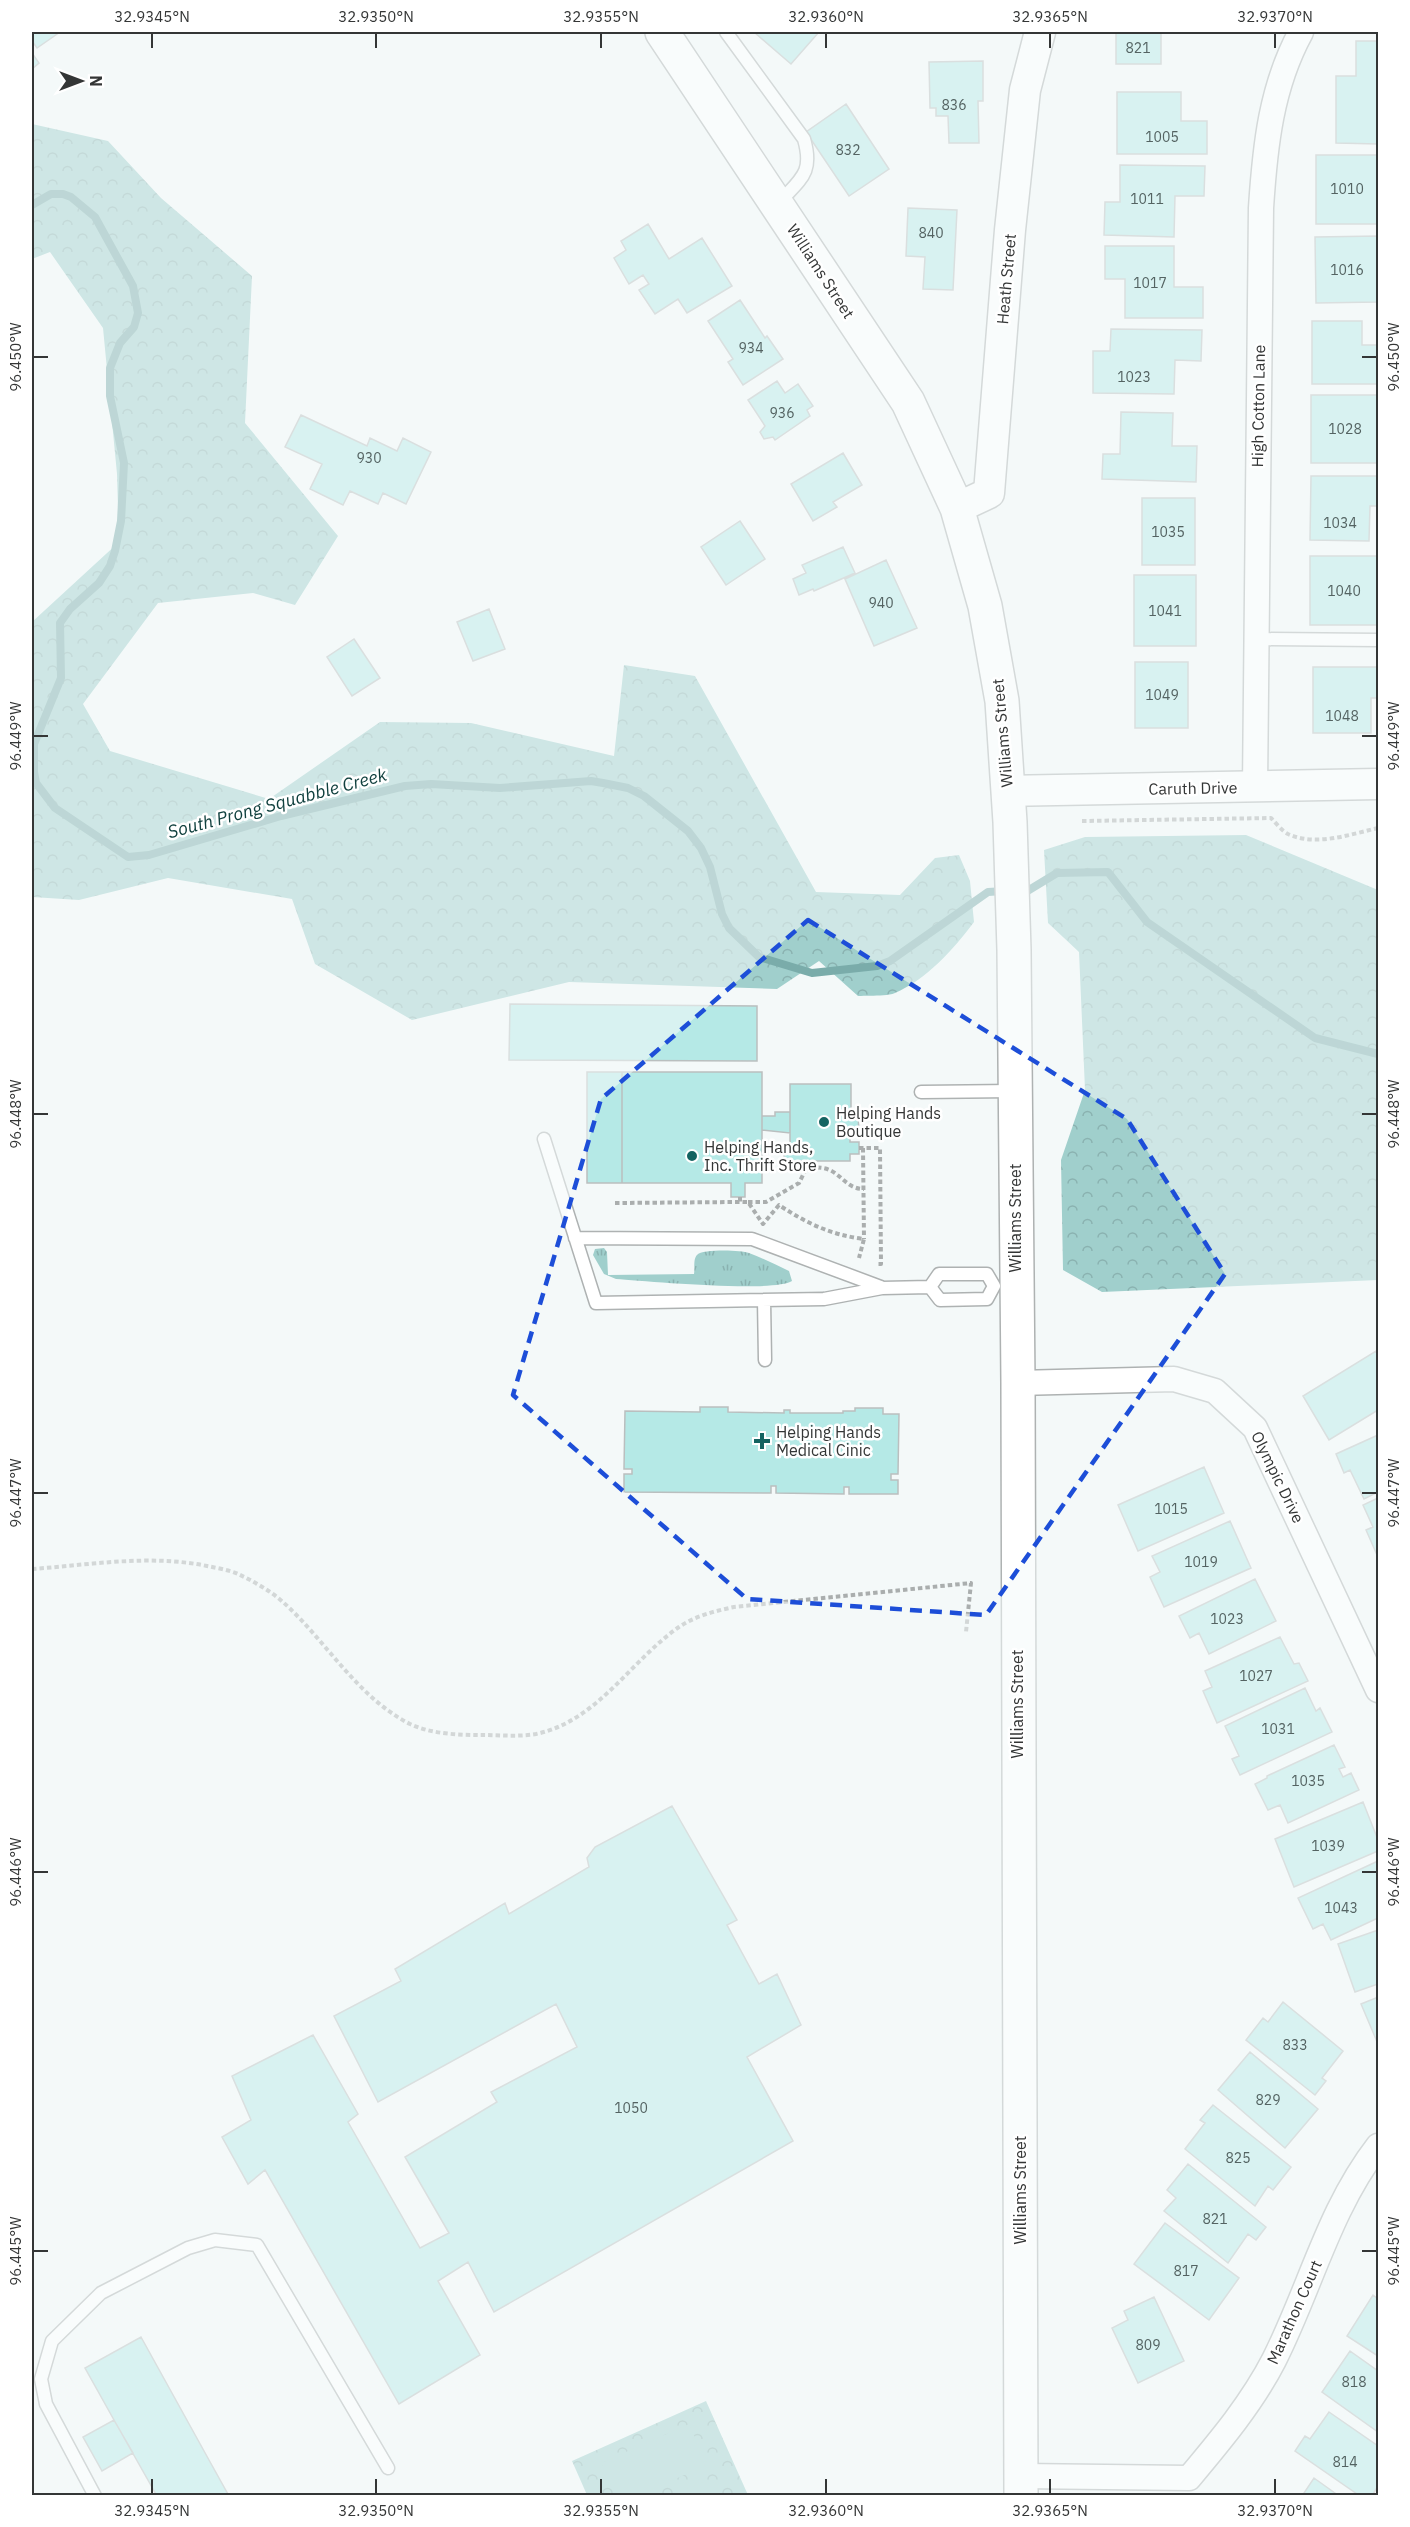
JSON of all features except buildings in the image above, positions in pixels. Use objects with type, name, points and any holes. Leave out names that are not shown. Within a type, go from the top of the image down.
[{"type":"main road","name":"Williams Street","points":[[662,32],[908,402],[957,508],[985,606],[1002,701],[1014,950],[1014,1091],[1005,1286],[1018,1383],[1021,2486]]},
{"type":"street","name":"Heath Street","points":[[957,508],[989,493],[1010,230],[1025,90],[1040,32]]},
{"type":"street","name":"High Cotton Lane","points":[[1255,787],[1261,208],[1265,147],[1275,96],[1292,48],[1301,32]]},
{"type":"street","name":"Caruth Drive","points":[[1007,791],[1378,784]]},
{"type":"street","name":"Olympic Drive","points":[[1018,1383],[1174,1379],[1215,1391],[1255,1428],[1378,1690]]},
{"type":"street","name":"Marathon Court","points":[[1021,2486],[1189,2478],[1232,2427],[1274,2360],[1329,2230],[1378,2146]]},
{"type":"lane","points":[[726,32],[804,139],[808,154],[806,172],[778,205]]},
{"type":"lane","points":[[1255,639],[1378,640]]},
{"type":"lane","points":[[921,1092],[1014,1091]]},
{"type":"lane","points":[[544,1139],[596,1303],[824,1299],[882,1288],[930,1287]]},
{"type":"lane","points":[[575,1238],[752,1239],[882,1288]]},
{"type":"lane","points":[[939,1274],[987,1274],[1005,1286],[987,1299],[940,1300],[930,1287],[939,1274]]},
{"type":"lane","points":[[764,1300],[765,1360]]},
{"type":"lane","points":[[95,2496],[46,2404],[41,2379],[52,2341],[101,2293],[188,2248],[215,2240],[257,2245],[388,2468]]},
{"type":"path","points":[[1081,821],[1271,818],[1286,834],[1305,839],[1325,839],[1378,828]]},
{"type":"path","points":[[864,1262],[859,1259],[864,1239],[861,1148],[880,1148],[881,1264],[872,1264]]},
{"type":"path","points":[[615,1203],[740,1199],[748,1202],[766,1202],[799,1183],[806,1169],[815,1167],[827,1167],[857,1189],[864,1189]]},
{"type":"path","points":[[748,1202],[763,1224],[779,1205],[817,1228],[864,1239]]},
{"type":"path","points":[[32,1569],[161,1559],[188,1562],[236,1573],[282,1600],[365,1692],[388,1710],[412,1725],[465,1736],[535,1734],[577,1717],[598,1702],[663,1639],[681,1626],[698,1617],[734,1607],[971,1583],[966,1632]]},
{"type":"highlighted area","points":[[808,920],[1127,1119],[1225,1274],[986,1615],[747,1599],[513,1395],[601,1099]]},
{"type":"green space","points":[[32,124],[108,141],[161,198],[252,276],[245,423],[338,536],[295,605],[253,593],[158,603],[83,704],[110,751],[269,799],[380,722],[471,723],[614,756],[624,665],[695,676],[816,892],[900,895],[935,858],[959,855],[970,881],[974,922],[939,963],[907,987],[887,995],[858,996],[819,961],[777,989],[569,982],[412,1020],[315,964],[292,899],[168,878],[79,900],[32,897],[32,622],[119,542],[117,474],[103,328],[50,252],[32,259]]},
{"type":"green space","points":[[1246,835],[1378,890],[1378,1280],[1102,1292],[1063,1270],[1061,1160],[1085,1090],[1079,952],[1048,923],[1044,850],[1085,837]]},
{"type":"green space","points":[[604,1248],[607,1252],[608,1275],[694,1274],[696,1257],[700,1253],[730,1251],[749,1253],[789,1271],[792,1281],[761,1286],[736,1286],[616,1279],[604,1274],[593,1255],[595,1249]]},
{"type":"green space","points":[[706,2401],[748,2495],[587,2495],[572,2461]]},
{"type":"green space","points":[[689,2424],[707,2465],[639,2495],[615,2495],[601,2463]]},
{"type":"green space","points":[[713,2478],[721,2495],[673,2495]]},
{"type":"waterway","name":"South Prong Squabble Creek","points":[[32,205],[51,194],[63,194],[71,197],[95,217],[133,286],[138,313],[134,327],[120,343],[110,368],[110,396],[124,463],[121,521],[115,551],[110,566],[99,583],[70,609],[60,623],[61,678],[34,744],[36,783],[55,808],[128,857],[149,855],[281,816],[405,786],[431,784],[500,788],[591,781],[628,788],[644,796],[688,831],[701,848],[710,867],[722,914],[729,928],[759,957],[812,973],[877,966],[890,961],[988,892],[1004,891]]},
{"type":"waterway","name":"South Prong Squabble Creek","points":[[1017,891],[1029,890],[1057,873],[1108,872],[1147,922],[1315,1038],[1378,1054]]},
{"type":"place","name":"Helping Hands Boutique","points":[[824,1122]]},
{"type":"place","name":"Helping Hands, Inc. Thrift Store","points":[[692,1156]]},
{"type":"place","name":"Helping Hands Medical Cinic","points":[[762,1441]]}]
